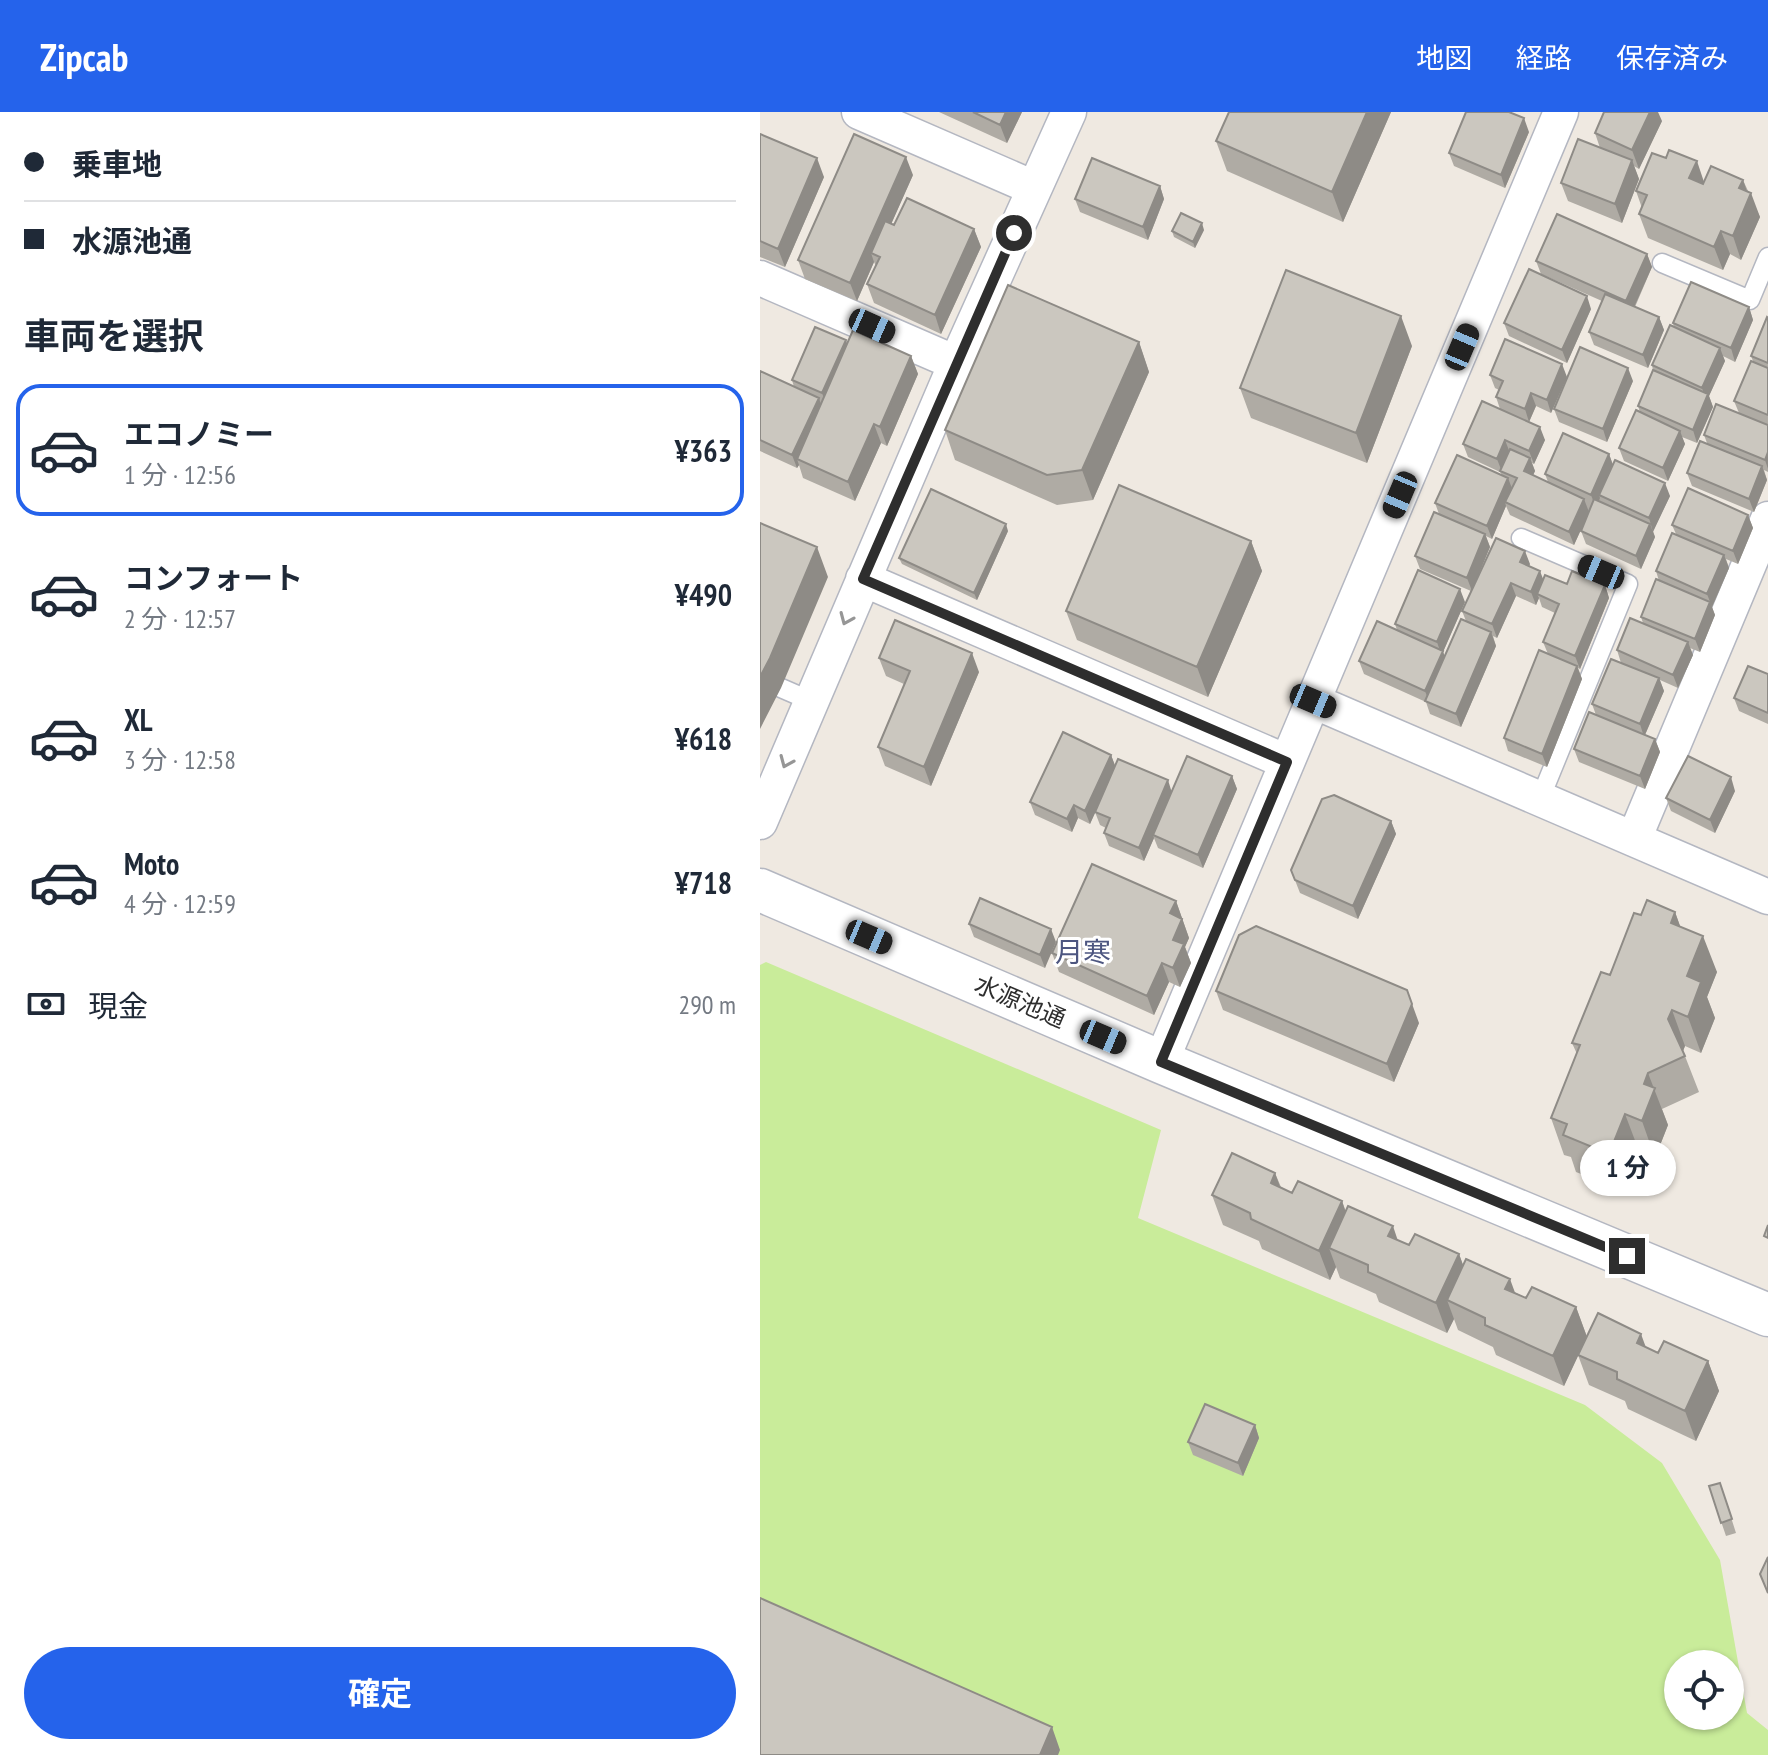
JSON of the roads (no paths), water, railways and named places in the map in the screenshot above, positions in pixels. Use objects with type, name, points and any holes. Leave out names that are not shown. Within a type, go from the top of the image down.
[{"type":"street","points":[[859,112],[1034,188]]},
{"type":"street","points":[[760,822],[956,363],[1069,112]]},
{"type":"street","points":[[1161,1062],[1561,112]]},
{"type":"street","points":[[760,278],[956,363]]},
{"type":"street","points":[[1634,839],[1768,519]]},
{"type":"street","points":[[863,579],[1287,762]]},
{"type":"street","points":[[1313,701],[1768,897]]},
{"type":"street","name":"水源池通","points":[[760,890],[1161,1062],[1768,1315]]},
{"type":"lane","points":[[1662,263],[1750,300],[1768,257]]},
{"type":"lane","points":[[1521,538],[1628,584],[1540,799]]},
{"type":"lane","points":[[781,688],[811,701]]},
{"type":"district","name":"月寒","points":[[1083,952]]}]
